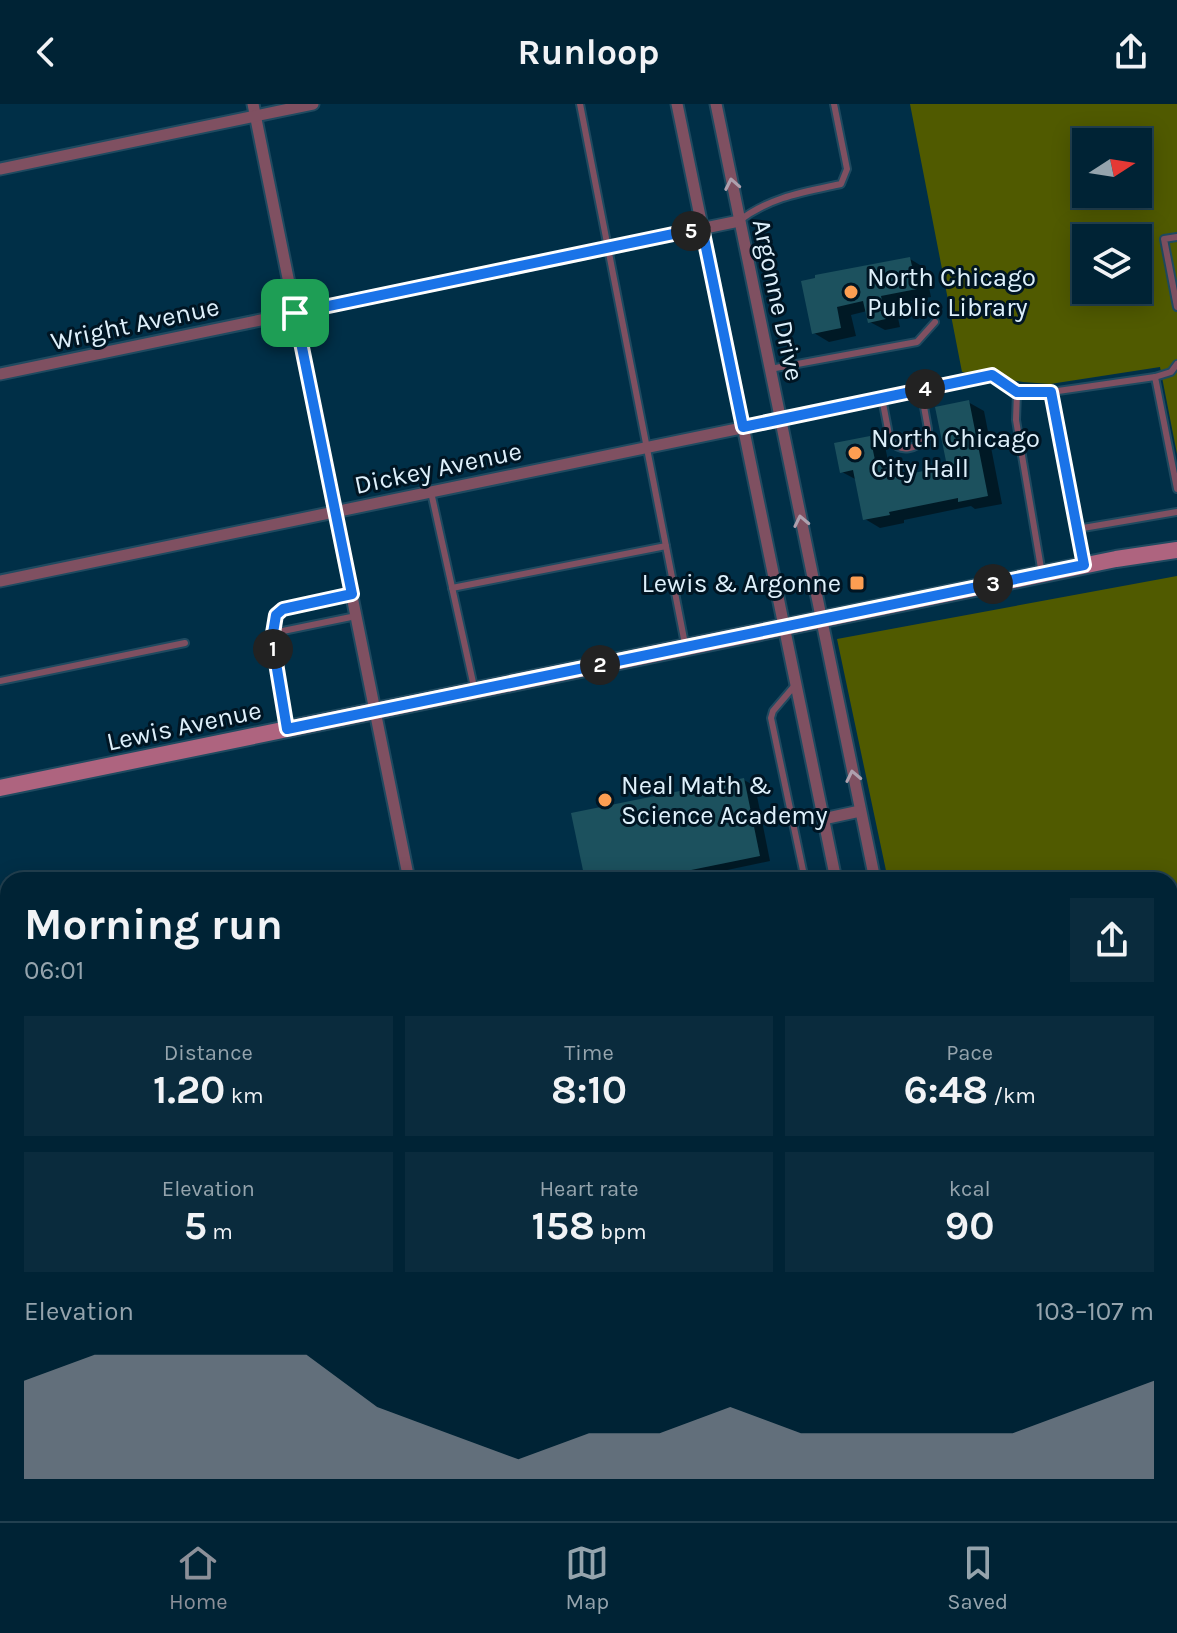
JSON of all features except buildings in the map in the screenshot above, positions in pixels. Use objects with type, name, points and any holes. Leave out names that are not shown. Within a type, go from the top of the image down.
[{"type":"main road","name":"Lewis Avenue","points":[[0,788],[1084,565],[1177,550]]},
{"type":"street","points":[[0,169],[254,110],[313,104]]},
{"type":"street","points":[[677,104],[834,872]]},
{"type":"street","name":"Argonne Drive","points":[[716,104],[873,872]]},
{"type":"street","points":[[254,110],[407,872]]},
{"type":"street","name":"Wright Avenue","points":[[0,374],[739,221]]},
{"type":"street","name":"Dickey Avenue","points":[[0,581],[780,420]]},
{"type":"street","points":[[823,819],[860,811]]},
{"type":"lane","points":[[580,104],[686,648]]},
{"type":"lane","points":[[739,221],[753,210],[779,198],[841,184],[847,169],[834,104]]},
{"type":"lane","points":[[1177,237],[1164,239],[1177,307]]},
{"type":"lane","points":[[770,369],[917,342],[935,322]]},
{"type":"lane","points":[[780,420],[992,375],[1017,392],[1051,392],[1155,377],[1171,372],[1177,364]]},
{"type":"lane","points":[[1155,377],[1177,489]]},
{"type":"lane","points":[[882,398],[890,440],[903,449],[911,448],[927,437],[921,390]]},
{"type":"lane","points":[[1017,392],[1016,420],[1042,574]]},
{"type":"lane","points":[[1051,392],[1084,565]]},
{"type":"lane","points":[[431,492],[475,691]]},
{"type":"lane","points":[[1077,529],[1177,512]]},
{"type":"lane","points":[[452,588],[666,546]]},
{"type":"lane","points":[[287,729],[273,633],[276,615],[283,609],[352,594]]},
{"type":"lane","points":[[273,633],[356,616]]},
{"type":"lane","points":[[0,681],[185,643]]},
{"type":"lane","points":[[796,684],[773,711],[771,718],[803,872]]},
{"type":"green space","points":[[910,104],[1177,104],[1177,454],[1160,367],[1050,384],[962,372]]},
{"type":"green space","points":[[1177,576],[1177,872],[886,872],[837,639]]},
{"type":"place","name":"North Chicago Public Library","points":[[851,292]]},
{"type":"place","name":"North Chicago City Hall","points":[[855,453]]},
{"type":"place","name":"Lewis & Argonne","points":[[857,583]]},
{"type":"place","name":"Neal Math & Science Academy","points":[[605,800]]},
{"type":"route","points":[[702,228],[743,427],[992,375],[1017,392],[1051,392],[1084,565],[287,729],[272,639],[276,615],[283,609],[352,594],[295,313],[702,228]]}]
